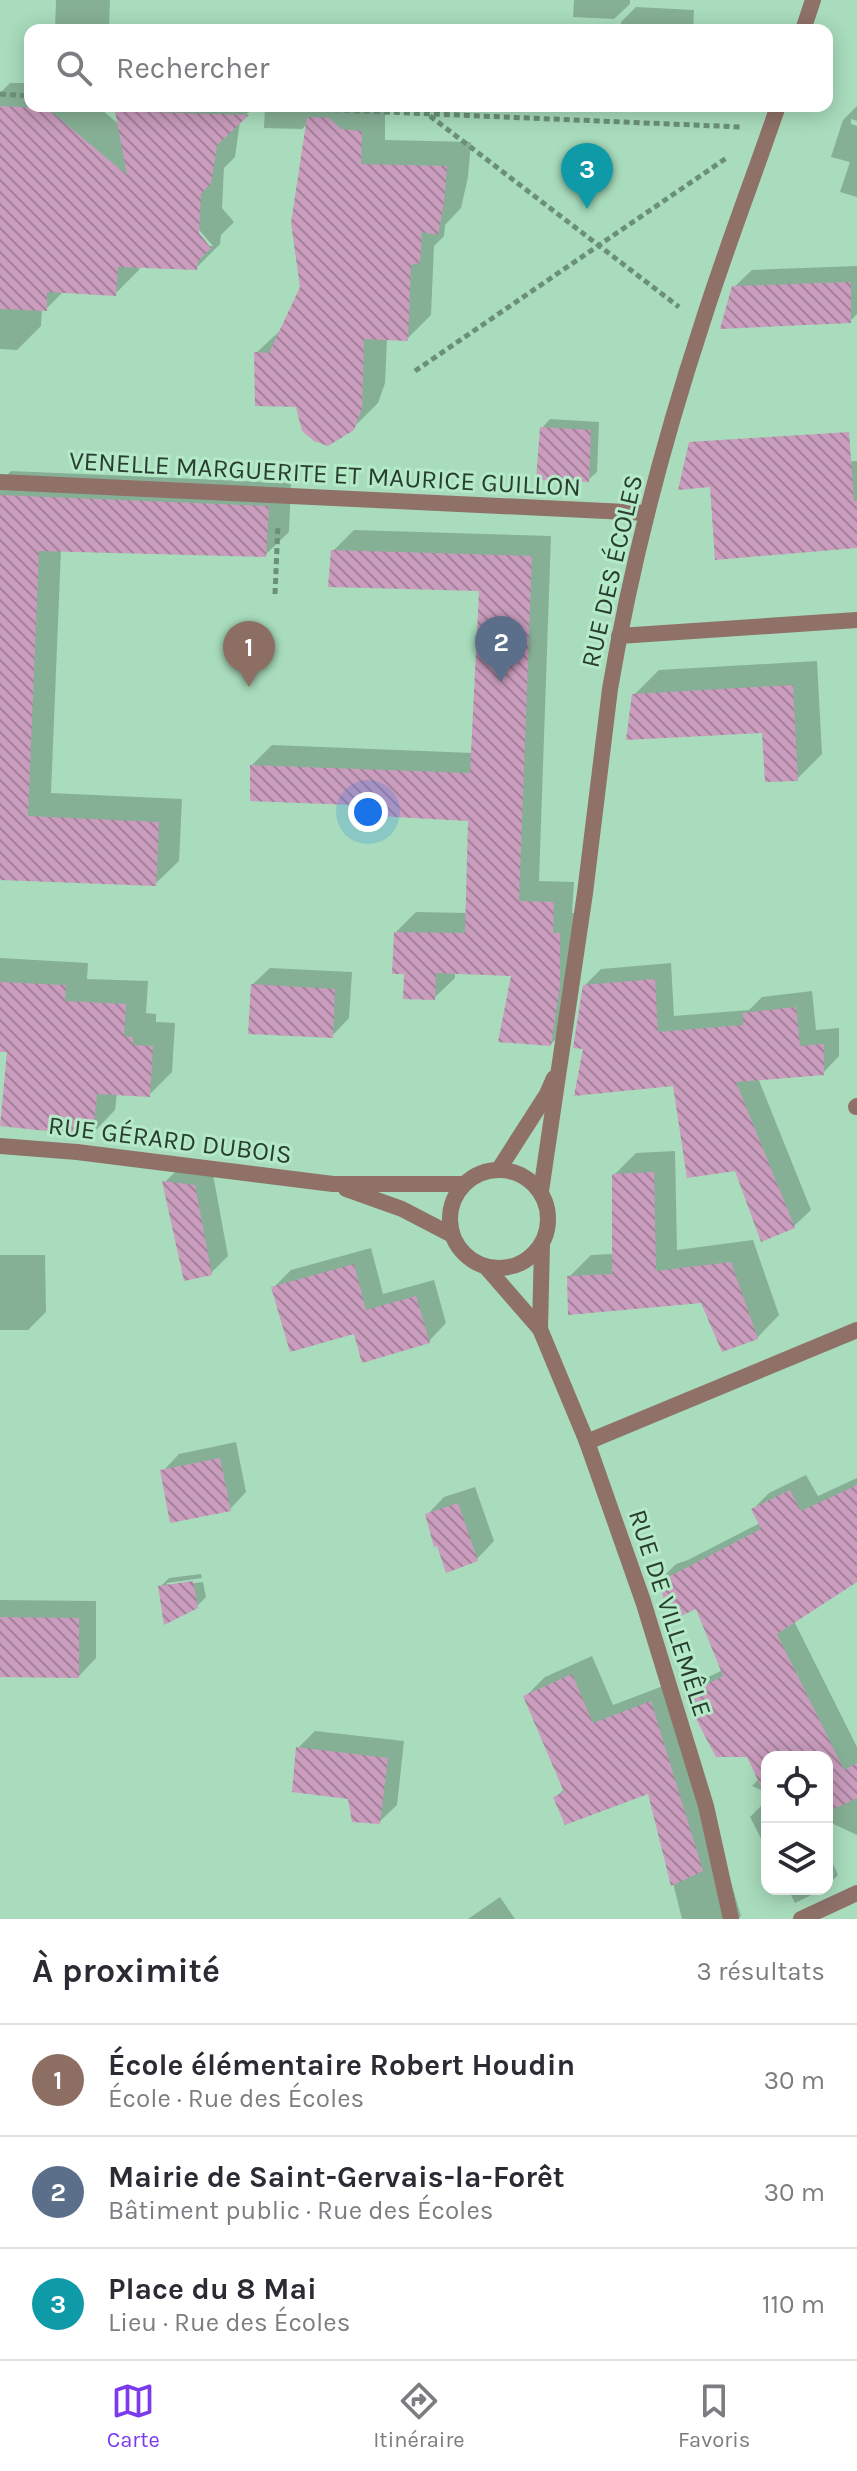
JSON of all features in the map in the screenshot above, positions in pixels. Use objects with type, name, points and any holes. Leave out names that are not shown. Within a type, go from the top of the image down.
[{"type":"street","points":[[805,24],[813,0]]},
{"type":"street","name":"RUE DES ÉCOLES","points":[[541,1191],[562,1062],[619,636],[647,513],[702,324],[776,112]]},
{"type":"street","name":"VENELLE MARGUERITE ET MAURICE GUILLON","points":[[0,482],[647,513]]},
{"type":"street","points":[[619,636],[857,620]]},
{"type":"street","name":"RUE DES ÉCOLES","points":[[499,1169],[547,1094],[562,1062]]},
{"type":"street","name":"RUE GÉRARD DUBOIS","points":[[0,1146],[77,1152],[333,1184],[463,1184]]},
{"type":"street","points":[[499,1169],[523,1175],[541,1191],[549,1217],[542,1244],[519,1265],[486,1267],[468,1258],[452,1235],[452,1204],[463,1184],[479,1174],[499,1169]]},
{"type":"street","name":"RUE GÉRARD DUBOIS","points":[[333,1184],[402,1209],[452,1235]]},
{"type":"street","name":"RUE DE VILLEMÊLE","points":[[540,1329],[542,1244]]},
{"type":"street","name":"RUE DE VILLEMÊLE","points":[[486,1267],[540,1329],[587,1442],[643,1601],[706,1806],[731,1919]]},
{"type":"street","points":[[587,1442],[857,1330]]},
{"type":"street","points":[[801,1919],[857,1893]]},
{"type":"path","points":[[0,94],[24,96]]},
{"type":"path","points":[[368,112],[770,128]]},
{"type":"path","points":[[430,115],[702,324]]},
{"type":"path","points":[[415,371],[770,128]]},
{"type":"path","points":[[275,594],[279,495]]},
{"type":"building","points":[[0,106],[24,107],[24,112],[54,114],[127,175],[115,112],[249,115],[217,145],[211,183],[201,194],[199,233],[211,248],[198,261],[197,270],[118,267],[116,296],[47,292],[47,311],[0,309]]},
{"type":"building","points":[[307,117],[329,118],[341,129],[362,131],[361,164],[447,166],[438,235],[422,232],[420,263],[411,265],[408,341],[364,339],[362,409],[354,430],[328,446],[314,441],[302,431],[296,407],[255,406],[254,352],[269,353],[300,287],[291,223]]},
{"type":"building","points":[[851,282],[851,323],[720,329],[732,286]]},
{"type":"building","points":[[540,427],[591,430],[589,482],[536,480]]},
{"type":"building","points":[[849,432],[854,501],[857,501],[857,548],[715,560],[710,487],[678,490],[689,442]]},
{"type":"building","points":[[0,495],[269,506],[266,557],[39,551],[28,816],[159,822],[156,886],[0,880]]},
{"type":"building","points":[[331,550],[532,556],[519,901],[554,902],[553,933],[560,933],[560,986],[551,1046],[498,1042],[511,976],[436,973],[435,1000],[403,999],[404,974],[392,974],[394,932],[465,933],[468,821],[378,816],[379,806],[250,801],[250,765],[470,773],[479,591],[328,587]]},
{"type":"building","points":[[793,685],[798,781],[765,782],[762,733],[626,740],[632,694]]},
{"type":"building","points":[[655,979],[658,1032],[743,1025],[743,1013],[796,1007],[800,1046],[824,1044],[824,1075],[736,1082],[795,1228],[761,1242],[735,1171],[687,1178],[673,1086],[574,1096],[583,1049],[573,1048],[583,985]]},
{"type":"building","points":[[0,982],[66,985],[65,1001],[126,1004],[124,1036],[133,1037],[133,1045],[153,1046],[150,1097],[97,1094],[93,1136],[0,1126],[7,1052],[0,1052]]},
{"type":"building","points":[[251,984],[335,989],[333,1038],[248,1034]]},
{"type":"building","points":[[654,1172],[656,1271],[731,1262],[758,1339],[722,1352],[701,1303],[568,1315],[567,1276],[612,1274],[612,1174]]},
{"type":"building","points":[[162,1181],[195,1185],[212,1275],[184,1281]]},
{"type":"building","points":[[354,1264],[366,1310],[416,1296],[430,1343],[362,1363],[354,1334],[290,1352],[271,1287]]},
{"type":"building","points":[[220,1458],[231,1511],[170,1523],[160,1470]]},
{"type":"building","points":[[857,1485],[857,1582],[777,1634],[844,1770],[857,1763],[857,1798],[833,1809],[833,1751],[761,1751],[761,1786],[747,1757],[716,1757],[684,1696],[723,1676],[696,1609],[670,1621],[658,1579],[670,1576],[761,1529],[751,1509],[790,1490],[801,1511]]},
{"type":"building","points":[[458,1503],[478,1561],[446,1573],[437,1546],[434,1547],[425,1514]]},
{"type":"building","points":[[193,1581],[198,1608],[164,1625],[158,1586]]},
{"type":"building","points":[[0,1617],[79,1618],[79,1678],[0,1677]]},
{"type":"building","points":[[572,1674],[593,1723],[651,1701],[703,1871],[671,1886],[648,1794],[565,1825],[553,1797],[564,1792],[523,1696]]},
{"type":"building","points":[[296,1747],[388,1758],[380,1824],[352,1822],[348,1799],[292,1792]]},
{"type":"place","name":"Place du 8 Mai","points":[[587,209]]},
{"type":"place","name":"Mairie de Saint-Gervais-la-Forêt","points":[[501,682]]},
{"type":"place","name":"École élémentaire Robert Houdin","points":[[249,687]]}]
